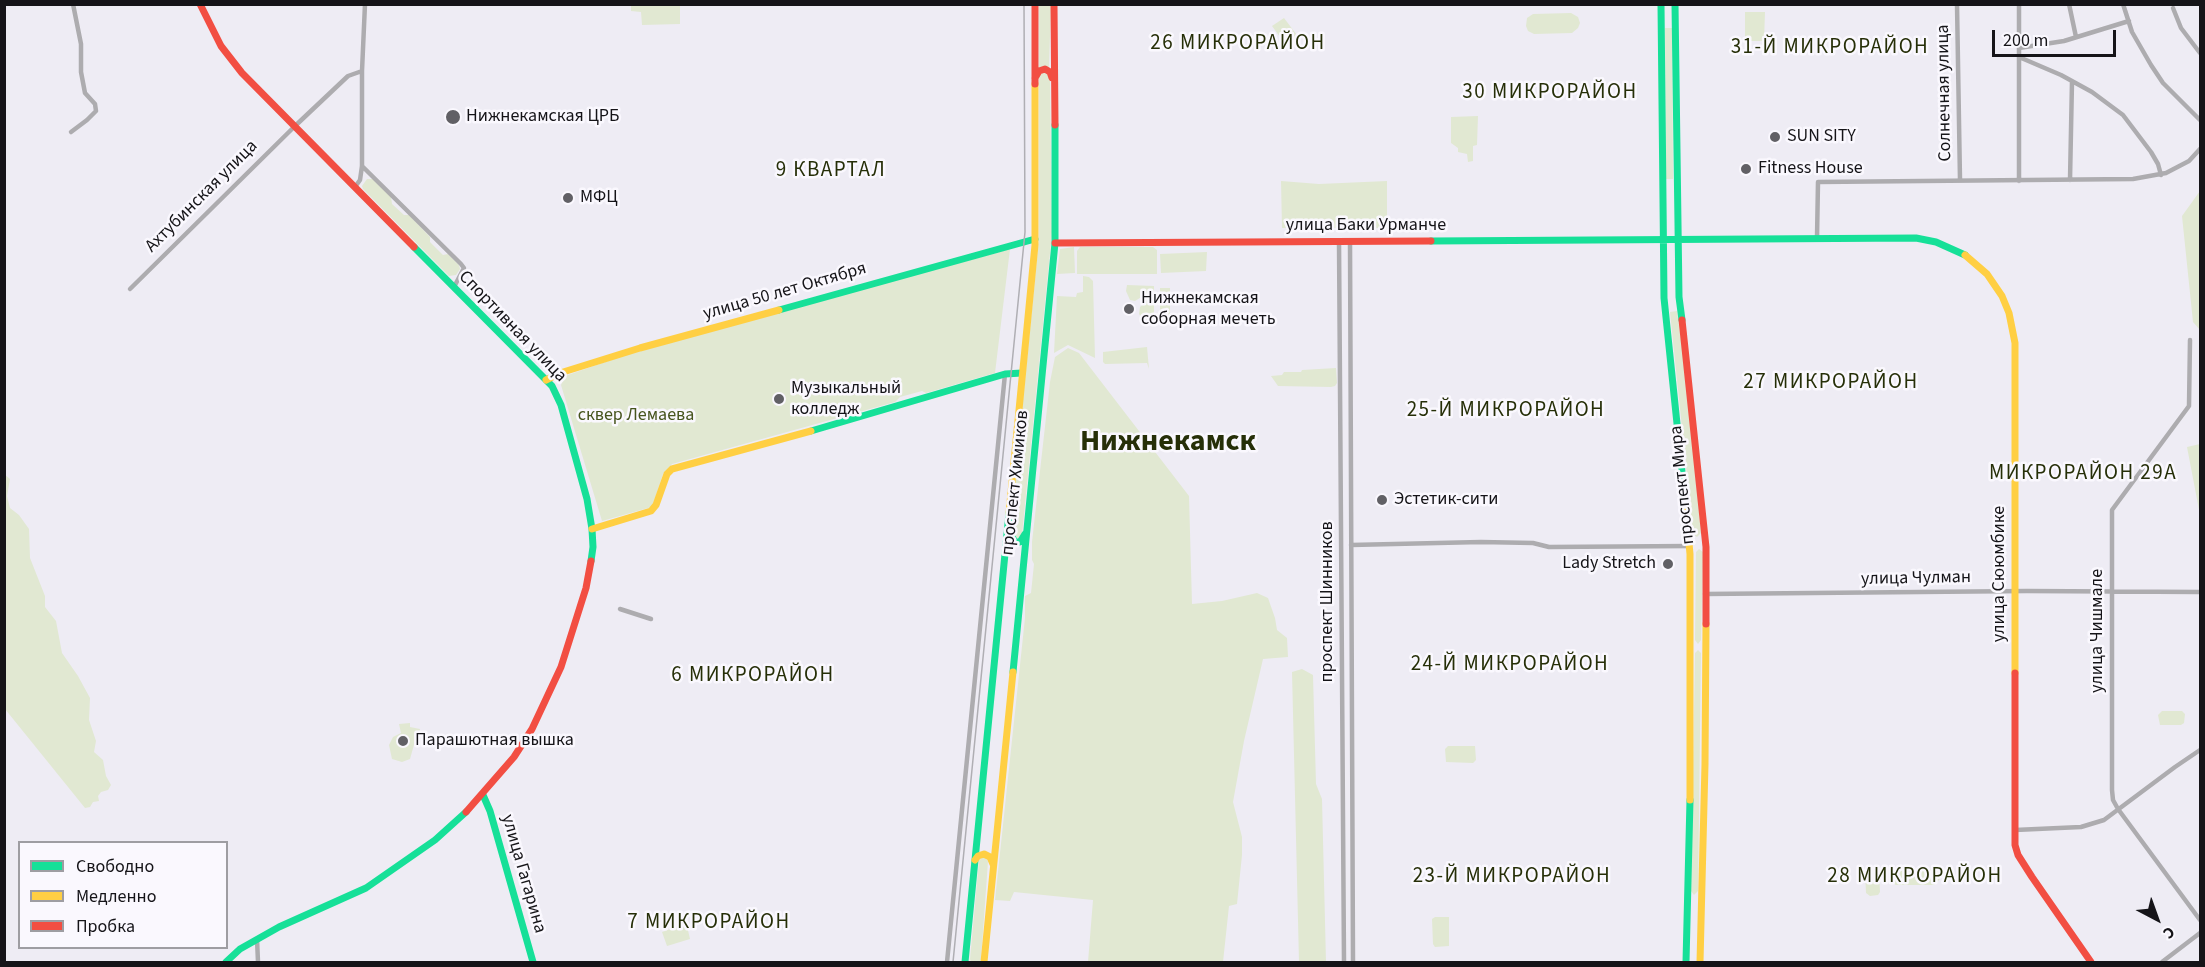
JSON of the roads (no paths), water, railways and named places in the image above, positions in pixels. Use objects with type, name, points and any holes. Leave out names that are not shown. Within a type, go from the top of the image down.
[{"type":"main road","points":[[201,4],[212,29],[232,61],[355,187]]},
{"type":"main road","name":"проспект Химиков","points":[[966,961],[1035,238],[1035,4]]},
{"type":"main road","name":"проспект Химиков","points":[[983,960],[1055,243],[1054,4]]},
{"type":"main road","name":"проспект Мира","points":[[1661,4],[1664,298],[1690,546],[1691,642],[1686,963]]},
{"type":"main road","name":"проспект Мира","points":[[1676,4],[1679,297],[1706,547],[1700,963]]},
{"type":"main road","points":[[1661,15],[1665,22],[1670,23],[1676,15]]},
{"type":"main road","points":[[1035,80],[1039,71],[1046,69],[1050,72],[1054,82]]},
{"type":"main road","points":[[1662,189],[1664,184],[1670,182],[1675,184],[1677,189]]},
{"type":"main road","name":"Спортивная улица","points":[[226,963],[240,949],[257,939],[378,880],[435,840],[483,795],[532,729],[561,667],[586,588],[593,547],[587,499],[555,391],[355,187]]},
{"type":"main road","name":"улица 50 лет Октября","points":[[546,380],[560,373],[640,348],[1035,238]]},
{"type":"main road","name":"улица Сююмбике","points":[[1677,239],[1916,238],[1936,242],[1969,257],[1987,274],[2002,296],[2009,313],[2015,351],[2015,845],[2018,855],[2091,963]]},
{"type":"main road","name":"улица Баки Урманче","points":[[1055,243],[1677,239]]},
{"type":"main road","points":[[1664,298],[1666,303],[1672,305],[1677,303],[1679,297]]},
{"type":"main road","points":[[592,529],[654,510],[667,474],[675,467],[806,432],[1005,374],[1022,373]]},
{"type":"main road","points":[[1007,529],[1015,542],[1020,542],[1026,532]]},
{"type":"main road","points":[[1690,546],[1698,540],[1706,547]]},
{"type":"main road","points":[[1691,642],[1694,647],[1698,648],[1706,643]]},
{"type":"main road","name":"улица Гагарина","points":[[483,795],[490,811],[532,963]]},
{"type":"main road","points":[[974,861],[979,855],[986,854],[993,865]]},
{"type":"main road","points":[[1688,897],[1702,898]]},
{"type":"street","points":[[71,132],[96,111],[94,104],[85,93],[81,72],[81,44],[73,4]]},
{"type":"street","points":[[355,187],[360,180],[362,166],[365,4]]},
{"type":"street","name":"Солнечная улица","points":[[1958,4],[1959,180]]},
{"type":"street","points":[[2019,4],[2019,181]]},
{"type":"street","points":[[2069,4],[2076,37]]},
{"type":"street","points":[[2123,4],[2139,46],[2163,83],[2200,120]]},
{"type":"street","points":[[2173,8],[2181,28],[2200,53]]},
{"type":"street","points":[[2019,48],[2076,37],[2129,21]]},
{"type":"street","points":[[2019,57],[2092,92],[2123,116],[2151,152],[2161,175]]},
{"type":"street","name":"Ахтубинская улица","points":[[130,289],[348,76],[362,71]]},
{"type":"street","points":[[2070,180],[2072,81]]},
{"type":"street","name":"Солнечная улица","points":[[1817,238],[1818,182],[2133,179],[2161,175],[2189,161],[2200,149]]},
{"type":"street","points":[[362,166],[461,264],[464,268],[454,287]]},
{"type":"street","name":"проспект Шинников","points":[[1339,241],[1344,963]]},
{"type":"street","name":"проспект Шинников","points":[[1350,241],[1353,963]]},
{"type":"street","name":"улица Чишмале","points":[[2190,340],[2189,406],[2112,510],[2112,790],[2113,800],[2118,809],[2200,920]]},
{"type":"street","points":[[947,963],[1005,374]]},
{"type":"street","points":[[1351,545],[1481,542],[1533,543],[1549,547],[1690,546]]},
{"type":"street","name":"улица Чулман","points":[[1705,594],[2199,592]]},
{"type":"street","points":[[620,609],[651,619]]},
{"type":"street","points":[[2015,830],[2081,827],[2104,820],[2199,750]]},
{"type":"street","points":[[2162,963],[2200,933]]},
{"type":"street","points":[[257,939],[258,963]]},
{"type":"tram line","points":[[953,962],[1025,232],[1024,4]]},
{"type":"place","name":"Нижнекамская ЦРБ","points":[[453,117]]},
{"type":"place","name":"SUN SITY","points":[[1775,137]]},
{"type":"place","name":"Fitness House","points":[[1746,169]]},
{"type":"place","name":"МФЦ","points":[[568,198]]},
{"type":"place","name":"Нижнекамская соборная мечеть","points":[[1129,309]]},
{"type":"place","name":"Музыкальный колледж","points":[[779,399]]},
{"type":"place","name":"Эстетик-сити","points":[[1382,500]]},
{"type":"place","name":"Lady Stretch","points":[[1668,564]]},
{"type":"place","name":"Парашютная вышка","points":[[403,741]]},
{"type":"district","name":"26 МИКРОРАЙОН","points":[[1238,44]]},
{"type":"district","name":"31-Й МИКРОРАЙОН","points":[[1830,48]]},
{"type":"district","name":"30 МИКРОРАЙОН","points":[[1550,93]]},
{"type":"district","name":"9 КВАРТАЛ","points":[[831,171]]},
{"type":"district","name":"27 МИКРОРАЙОН","points":[[1831,383]]},
{"type":"district","name":"25-Й МИКРОРАЙОН","points":[[1506,411]]},
{"type":"district","name":"Нижнекамск","points":[[1168,443]]},
{"type":"district","name":"МИКРОРАЙОН 29А","points":[[2083,474]]},
{"type":"district","name":"24-Й МИКРОРАЙОН","points":[[1510,665]]},
{"type":"district","name":"6 МИКРОРАЙОН","points":[[753,676]]},
{"type":"district","name":"23-Й МИКРОРАЙОН","points":[[1512,877]]},
{"type":"district","name":"28 МИКРОРАЙОН","points":[[1915,877]]},
{"type":"district","name":"7 МИКРОРАЙОН","points":[[709,923]]},
{"type":"park label","name":"сквер Лемаева","points":[[636,416]]}]
